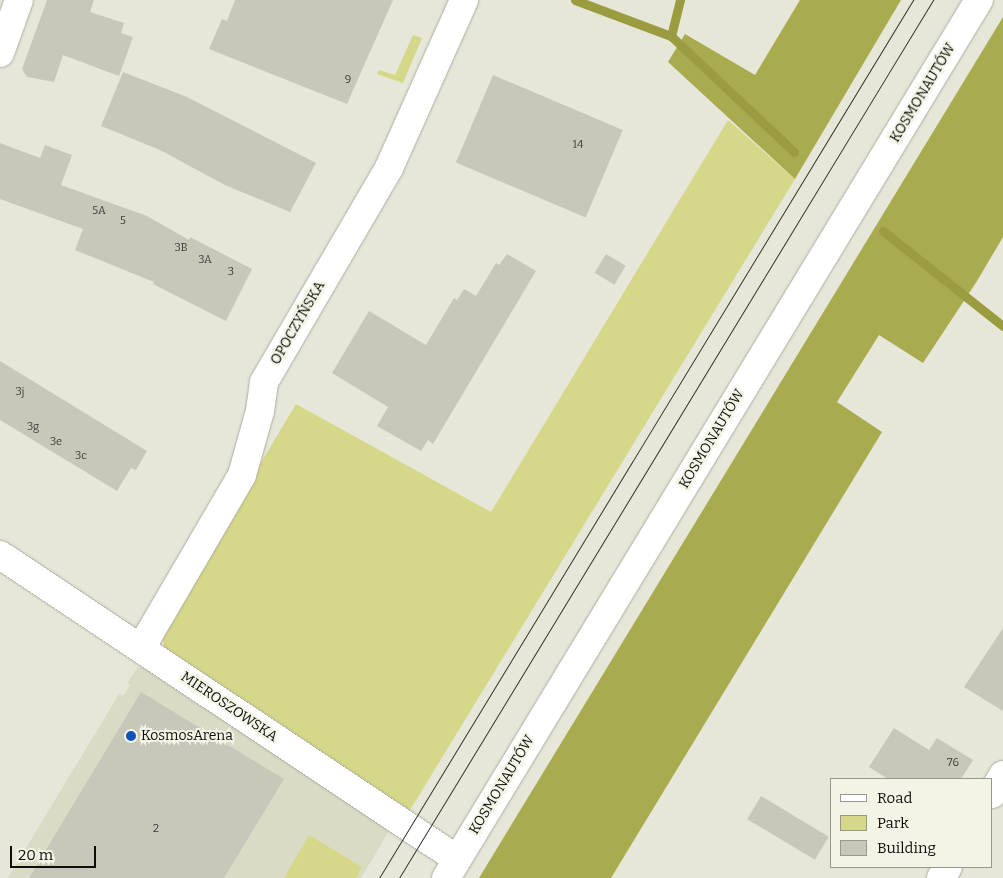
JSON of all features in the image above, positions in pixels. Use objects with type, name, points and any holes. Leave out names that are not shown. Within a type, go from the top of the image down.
[{"type":"street","points":[[0,52],[19,0]]},
{"type":"street","name":"OPOCZYŃSKA","points":[[140,648],[242,475],[260,411],[264,382],[389,168],[464,0]]},
{"type":"street","name":"KOSMONAUTÓW","points":[[452,868],[979,0]]},
{"type":"street","name":"MIEROSZOWSKA","points":[[0,555],[140,648],[452,868]]},
{"type":"street","points":[[993,792],[1003,775]]},
{"type":"shaded area","points":[[800,0],[901,0],[795,179],[668,62],[685,34],[755,75]]},
{"type":"shaded area","points":[[1003,17],[1003,237],[977,281],[923,363],[879,335],[837,402],[882,432],[611,878],[479,878]]},
{"type":"shaded area","points":[[138,667],[148,668],[390,829],[361,878],[8,878],[119,694],[123,696],[130,685],[127,683]]},
{"type":"green space","points":[[413,35],[422,38],[403,83],[377,74],[379,70],[395,75]]},
{"type":"green space","points":[[728,120],[795,179],[407,815],[165,650],[161,631],[296,404],[491,512]]},
{"type":"green space","points":[[309,835],[362,867],[356,878],[284,878]]},
{"type":"building","points":[[47,0],[94,0],[90,12],[124,23],[121,33],[133,37],[119,76],[63,55],[54,82],[27,77],[22,69]]},
{"type":"building","points":[[235,0],[393,0],[347,104],[209,49],[222,19],[227,21]]},
{"type":"building","points":[[123,72],[187,97],[316,163],[290,212],[225,185],[160,150],[101,126]]},
{"type":"building","points":[[493,75],[623,130],[586,218],[456,162]]},
{"type":"building","points":[[0,143],[40,158],[45,145],[72,155],[61,185],[147,216],[189,240],[190,237],[252,269],[226,321],[153,284],[154,282],[75,250],[83,229],[0,199]]},
{"type":"building","points":[[507,254],[536,271],[433,444],[428,440],[421,451],[377,426],[388,407],[332,373],[369,311],[426,345],[454,298],[457,300],[464,289],[476,296],[496,263],[499,265]]},
{"type":"building","points":[[606,254],[626,266],[614,285],[595,273]]},
{"type":"building","points":[[0,361],[147,451],[136,470],[131,468],[117,491],[0,420]]},
{"type":"building","points":[[1003,628],[1003,711],[964,687]]},
{"type":"building","points":[[141,692],[284,779],[224,878],[29,878]]},
{"type":"building","points":[[894,728],[929,750],[937,738],[973,760],[962,778],[886,778],[869,767]]},
{"type":"building","points":[[761,796],[829,837],[815,860],[747,819]]},
{"type":"waterway","points":[[575,0],[671,36]]},
{"type":"waterway","points":[[680,0],[671,36],[794,152]]},
{"type":"waterway","points":[[883,231],[1003,326]]},
{"type":"tram line","points":[[379,878],[913,0]]},
{"type":"tram line","points":[[399,878],[933,0]]},
{"type":"place","name":"KosmosArena","points":[[131,736]]}]
